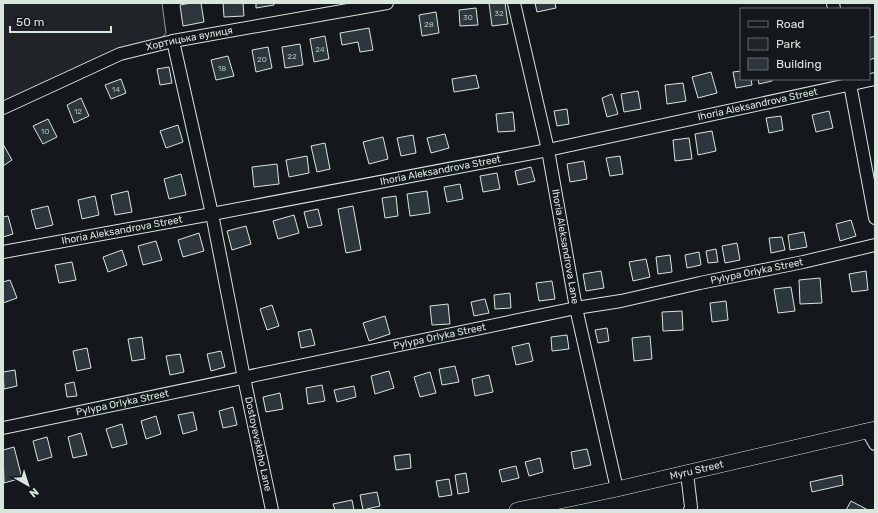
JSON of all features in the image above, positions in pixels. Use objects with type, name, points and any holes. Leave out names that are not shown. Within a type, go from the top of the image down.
[{"type":"street","name":"Хортицька вулиця","points":[[3,108],[120,54],[173,41],[387,3]]},
{"type":"street","name":"Ihoria Aleksandrova Lane","points":[[514,3],[548,150],[576,308],[617,489]]},
{"type":"street","name":"Dostoyevskoho Lane","points":[[173,41],[212,214],[244,378],[272,510]]},
{"type":"street","name":"Ihoria Aleksandrova Street","points":[[3,252],[548,150],[850,81],[862,80]]},
{"type":"street","points":[[850,81],[875,218]]},
{"type":"street","name":"Pylypa Orlyka Street","points":[[3,428],[576,308],[634,298],[700,282],[803,262],[875,245]]},
{"type":"street","points":[[871,430],[875,444]]},
{"type":"street","name":"Myru Street","points":[[517,510],[617,489],[871,430]]},
{"type":"street","points":[[687,473],[691,507],[690,510]]},
{"type":"green space","points":[[3,3],[162,3],[166,33],[161,39],[3,103]]},
{"type":"building","points":[[201,3],[204,22],[183,26],[180,5]]},
{"type":"building","points":[[223,3],[243,3],[244,16],[224,17]]},
{"type":"building","points":[[256,3],[274,3],[274,5],[256,8]]},
{"type":"building","points":[[489,3],[505,3],[508,24],[492,26]]},
{"type":"building","points":[[535,3],[555,3],[556,8],[537,12]]},
{"type":"building","points":[[476,8],[478,25],[460,26],[459,10]]},
{"type":"building","points":[[436,12],[439,33],[422,36],[419,15]]},
{"type":"building","points":[[369,28],[373,50],[360,52],[358,42],[342,45],[340,33]]},
{"type":"building","points":[[325,36],[329,59],[314,62],[310,39]]},
{"type":"building","points":[[875,36],[875,58],[870,60],[870,38]]},
{"type":"building","points":[[300,44],[303,65],[285,68],[282,47]]},
{"type":"building","points":[[268,47],[272,68],[256,72],[252,50]]},
{"type":"building","points":[[228,56],[234,76],[216,80],[211,60]]},
{"type":"building","points":[[169,67],[172,83],[160,85],[157,69]]},
{"type":"building","points":[[740,71],[740,80],[751,80],[752,85],[736,88],[733,72]]},
{"type":"building","points":[[711,72],[717,93],[698,98],[692,77]]},
{"type":"building","points":[[476,75],[479,88],[454,92],[452,79]]},
{"type":"building","points":[[121,79],[126,93],[111,99],[105,85]]},
{"type":"building","points":[[758,80],[772,80],[772,81],[759,84]]},
{"type":"building","points":[[683,83],[686,101],[667,104],[665,85]]},
{"type":"building","points":[[638,91],[641,109],[624,112],[621,94]]},
{"type":"building","points":[[612,94],[618,114],[607,117],[602,98]]},
{"type":"building","points":[[81,98],[89,116],[74,123],[67,105]]},
{"type":"building","points":[[567,109],[569,124],[557,126],[554,111]]},
{"type":"building","points":[[829,111],[833,128],[816,132],[812,115]]},
{"type":"building","points":[[513,112],[515,131],[498,132],[496,114]]},
{"type":"building","points":[[781,116],[783,130],[769,133],[766,118]]},
{"type":"building","points":[[48,119],[57,137],[43,144],[33,126]]},
{"type":"building","points":[[178,125],[183,142],[166,148],[160,131]]},
{"type":"building","points":[[712,131],[716,151],[698,155],[695,134]]},
{"type":"building","points":[[445,134],[449,148],[431,153],[427,138]]},
{"type":"building","points":[[413,135],[416,153],[401,156],[397,138]]},
{"type":"building","points":[[383,137],[388,159],[369,164],[363,142]]},
{"type":"building","points":[[689,138],[692,159],[675,161],[673,140]]},
{"type":"building","points":[[325,143],[330,169],[317,172],[311,146]]},
{"type":"building","points":[[3,144],[12,160],[3,166]]},
{"type":"building","points":[[307,156],[309,173],[289,177],[286,160]]},
{"type":"building","points":[[620,156],[623,174],[610,176],[606,158]]},
{"type":"building","points":[[584,161],[587,179],[570,182],[567,164]]},
{"type":"building","points":[[277,164],[279,184],[254,187],[252,167]]},
{"type":"building","points":[[531,167],[535,181],[518,185],[515,171]]},
{"type":"building","points":[[497,173],[500,189],[483,192],[480,176]]},
{"type":"building","points":[[181,174],[186,195],[169,199],[164,179]]},
{"type":"building","points":[[460,184],[463,199],[447,202],[444,187]]},
{"type":"building","points":[[128,191],[132,212],[115,215],[111,195]]},
{"type":"building","points":[[427,191],[430,213],[410,216],[407,194]]},
{"type":"building","points":[[95,196],[99,215],[82,219],[78,200]]},
{"type":"building","points":[[396,196],[398,216],[385,218],[382,198]]},
{"type":"building","points":[[48,206],[53,225],[36,229],[31,210]]},
{"type":"building","points":[[353,206],[361,250],[346,253],[338,209]]},
{"type":"building","points":[[318,209],[322,225],[308,228],[304,212]]},
{"type":"building","points":[[294,215],[299,233],[278,239],[273,221]]},
{"type":"building","points":[[8,216],[13,234],[3,237],[3,217]]},
{"type":"building","points":[[851,220],[856,236],[840,241],[836,224]]},
{"type":"building","points":[[246,226],[251,244],[232,250],[227,231]]},
{"type":"building","points":[[804,232],[807,247],[790,250],[788,235]]},
{"type":"building","points":[[199,233],[204,251],[183,257],[178,240]]},
{"type":"building","points":[[782,237],[785,250],[771,253],[769,238]]},
{"type":"building","points":[[156,241],[162,260],[143,265],[138,246]]},
{"type":"building","points":[[737,243],[740,260],[725,263],[722,246]]},
{"type":"building","points":[[716,249],[718,262],[708,263],[706,251]]},
{"type":"building","points":[[122,250],[127,265],[108,272],[103,257]]},
{"type":"building","points":[[699,252],[701,265],[687,268],[685,255]]},
{"type":"building","points":[[670,255],[672,272],[658,274],[656,257]]},
{"type":"building","points":[[646,259],[650,277],[633,281],[629,262]]},
{"type":"building","points":[[72,262],[76,280],[59,283],[55,265]]},
{"type":"building","points":[[601,271],[604,288],[586,291],[583,274]]},
{"type":"building","points":[[866,271],[868,290],[852,292],[849,274]]},
{"type":"building","points":[[820,278],[822,303],[800,304],[799,280]]},
{"type":"building","points":[[10,280],[17,298],[3,303],[3,282]]},
{"type":"building","points":[[552,281],[555,299],[539,301],[536,283]]},
{"type":"building","points":[[791,287],[795,311],[778,313],[774,289]]},
{"type":"building","points":[[510,293],[511,308],[495,309],[494,295]]},
{"type":"building","points":[[485,299],[489,313],[474,316],[471,302]]},
{"type":"building","points":[[726,301],[728,320],[712,322],[710,303]]},
{"type":"building","points":[[448,304],[450,324],[432,325],[430,306]]},
{"type":"building","points":[[272,305],[279,326],[267,330],[260,309]]},
{"type":"building","points":[[682,311],[683,330],[663,331],[662,312]]},
{"type":"building","points":[[385,316],[390,334],[369,341],[363,323]]},
{"type":"building","points":[[607,328],[609,341],[598,343],[595,330]]},
{"type":"building","points":[[311,329],[315,345],[301,348],[298,332]]},
{"type":"building","points":[[567,335],[569,349],[552,351],[551,337]]},
{"type":"building","points":[[650,336],[652,359],[634,361],[632,338]]},
{"type":"building","points":[[142,337],[145,359],[132,361],[128,339]]},
{"type":"building","points":[[529,343],[533,361],[516,365],[512,347]]},
{"type":"building","points":[[87,348],[91,368],[77,371],[73,351]]},
{"type":"building","points":[[221,351],[225,367],[211,371],[207,354]]},
{"type":"building","points":[[180,354],[184,372],[170,375],[166,356]]},
{"type":"building","points":[[455,366],[459,382],[442,385],[439,369]]},
{"type":"building","points":[[15,370],[17,386],[4,389],[3,372]]},
{"type":"building","points":[[389,371],[394,388],[375,394],[371,376]]},
{"type":"building","points":[[430,372],[436,393],[420,397],[414,377]]},
{"type":"building","points":[[489,375],[493,392],[475,396],[472,379]]},
{"type":"building","points":[[74,382],[77,396],[67,397],[65,384]]},
{"type":"building","points":[[322,385],[325,401],[308,404],[306,388]]},
{"type":"building","points":[[354,386],[356,397],[337,402],[334,390]]},
{"type":"building","points":[[280,393],[283,409],[266,412],[263,397]]},
{"type":"building","points":[[233,407],[237,425],[223,428],[219,411]]},
{"type":"building","points":[[193,412],[197,430],[183,434],[178,415]]},
{"type":"building","points":[[156,416],[161,434],[146,439],[141,421]]},
{"type":"building","points":[[122,424],[127,444],[112,448],[106,429]]},
{"type":"building","points":[[81,433],[87,455],[73,458],[68,437]]},
{"type":"building","points":[[47,437],[52,457],[38,461],[33,441]]},
{"type":"building","points":[[14,447],[22,478],[4,483],[3,450]]},
{"type":"building","points":[[587,449],[591,465],[574,469],[571,452]]},
{"type":"building","points":[[410,454],[411,468],[396,470],[394,456]]},
{"type":"building","points":[[540,458],[543,472],[529,476],[525,462]]},
{"type":"building","points":[[516,466],[519,478],[502,482],[499,470]]},
{"type":"building","points":[[466,473],[469,492],[458,494],[455,475]]},
{"type":"building","points":[[842,475],[843,485],[812,492],[810,482]]},
{"type":"building","points":[[449,479],[452,495],[439,497],[436,481]]},
{"type":"building","points":[[377,492],[380,506],[363,510],[360,495]]},
{"type":"building","points":[[352,500],[354,510],[335,510],[333,504]]},
{"type":"building","points":[[851,501],[868,510],[846,510]]}]
